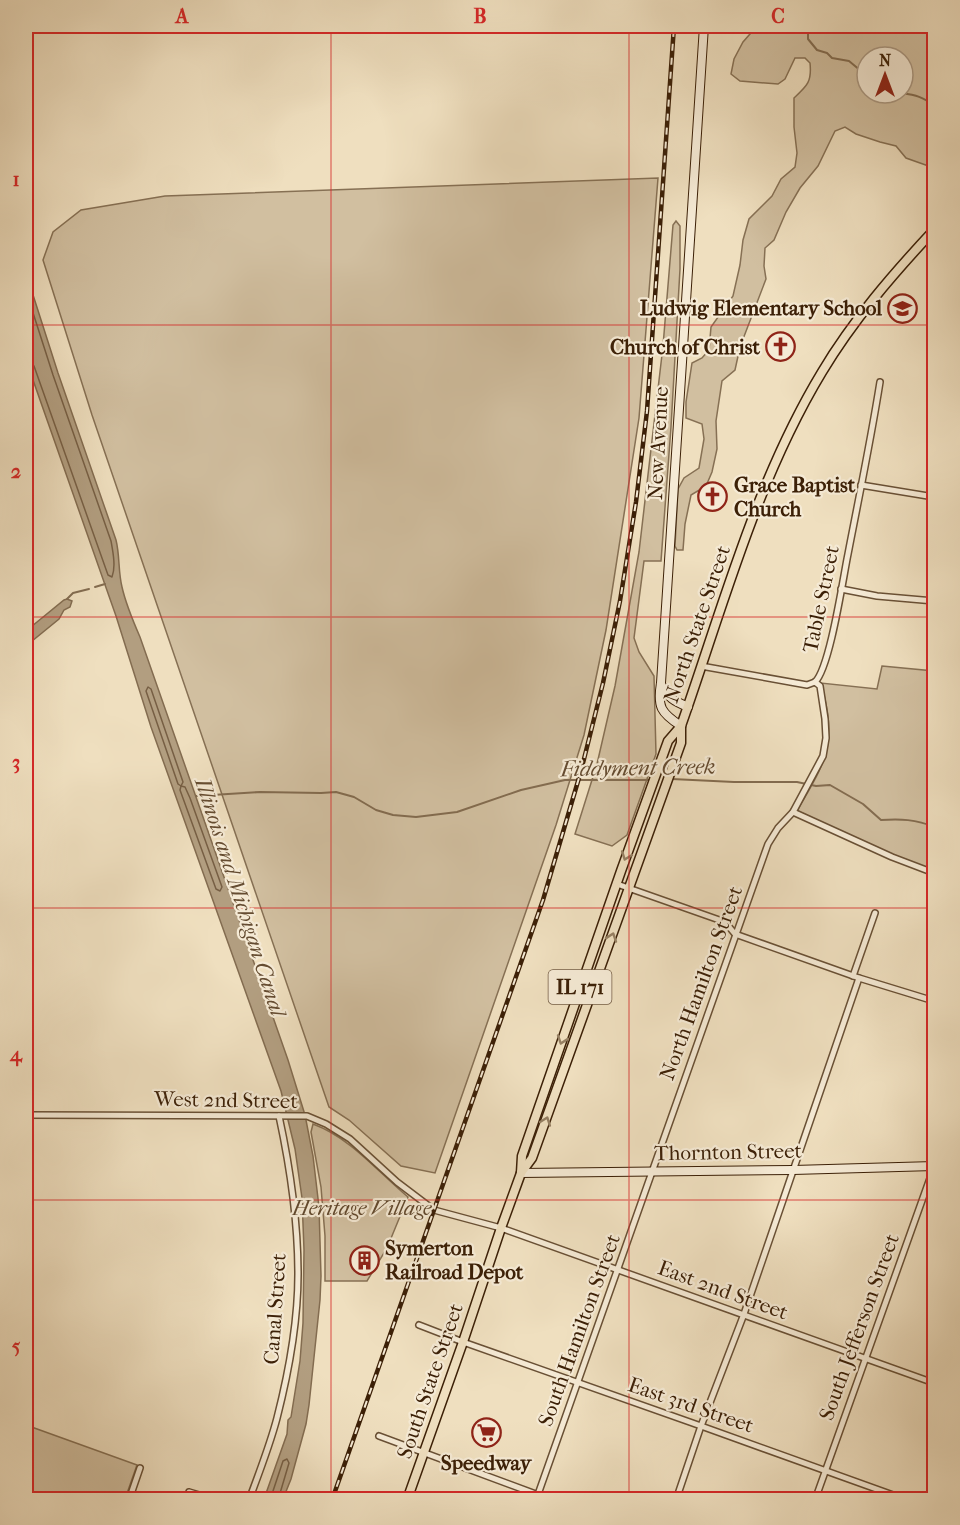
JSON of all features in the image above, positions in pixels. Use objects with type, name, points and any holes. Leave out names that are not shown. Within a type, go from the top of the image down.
[{"type":"main road","name":"New Avenue","points":[[681,726],[668,717],[661,708],[658,695],[661,683],[704,26]]},
{"type":"main road","name":"North State Street","points":[[521,1173],[532,1158],[660,802],[681,743],[681,726],[701,666],[772,469],[822,372],[857,320],[893,274],[934,230]]},
{"type":"main road","points":[[661,683],[666,694],[675,702],[688,706]]},
{"type":"main road","name":"North State Street","points":[[521,1173],[522,1156],[646,801],[668,741],[681,726]]},
{"type":"main road","name":"Thornton Street","points":[[521,1173],[934,1166]]},
{"type":"main road","name":"South State Street","points":[[407,1500],[521,1173]]},
{"type":"street","name":"Table Street","points":[[793,812],[823,756],[826,738],[822,694],[820,686],[815,682],[820,677],[831,642],[870,445],[880,382]]},
{"type":"street","points":[[861,485],[934,497]]},
{"type":"street","points":[[841,589],[877,596],[934,601]]},
{"type":"street","points":[[701,666],[807,684],[815,682]]},
{"type":"street","points":[[793,812],[892,857],[934,873]]},
{"type":"street","name":"North Hamilton Street","points":[[652,1171],[768,844],[778,828],[793,812]]},
{"type":"street","points":[[617,884],[725,922],[735,934],[856,977],[934,1001]]},
{"type":"street","points":[[676,1500],[701,1426],[744,1314],[793,1170],[875,913]]},
{"type":"street","name":"West 2nd Street","points":[[26,1115],[307,1116],[326,1124],[350,1139],[426,1205],[501,1228]]},
{"type":"street","name":"Canal Street","points":[[249,1500],[279,1411],[296,1312],[298,1274],[296,1234],[291,1178],[279,1116]]},
{"type":"street","name":"South Jefferson Street","points":[[815,1500],[934,1166]]},
{"type":"street","name":"South Hamilton Street","points":[[537,1497],[619,1270],[652,1171]]},
{"type":"street","name":"East 2nd Street","points":[[501,1228],[934,1383]]},
{"type":"street","name":"East 3rd Street","points":[[419,1325],[907,1500]]},
{"type":"street","points":[[379,1436],[537,1497],[552,1500]]},
{"type":"street","points":[[129,1500],[140,1468]]},
{"type":"street","points":[[187,1500],[189,1492],[216,1500]]},
{"type":"green space","points":[[757,26],[934,26],[934,168],[906,158],[896,146],[856,134],[845,127],[835,131],[818,166],[800,188],[786,212],[774,240],[765,248],[766,279],[740,347],[735,370],[722,381],[716,421],[717,449],[712,472],[706,486],[691,495],[683,550],[677,550],[675,546],[678,489],[684,478],[699,468],[704,439],[702,424],[686,418],[692,363],[702,358],[709,350],[711,327],[733,296],[749,219],[772,196],[781,179],[795,167],[797,153],[794,98],[805,87],[810,75],[810,63],[805,58],[795,58],[785,79],[778,84],[740,81],[731,74],[734,59],[743,42]]},
{"type":"green space","points":[[658,178],[639,418],[606,630],[584,735],[556,825],[435,1173],[401,1166],[349,1120],[329,1107],[92,415],[43,260],[53,232],[81,210],[165,196]]},
{"type":"green space","points":[[676,221],[680,226],[680,269],[661,561],[644,561],[634,638],[639,652],[654,676],[656,754],[627,835],[612,846],[575,834],[597,764],[615,686],[639,552],[663,346],[673,225]]},
{"type":"green space","points":[[882,666],[934,671],[934,871],[893,856],[797,811],[820,769],[828,743],[828,720],[821,683],[877,689]]},
{"type":"green space","name":"Heritage Village","points":[[313,1124],[340,1138],[364,1156],[408,1197],[387,1248],[367,1281],[325,1281],[325,1236],[321,1187],[311,1132]]},
{"type":"green space","points":[[26,1425],[137,1465],[125,1499],[26,1499]]},
{"type":"water","name":"Illinois and Michigan Canal","points":[[26,273],[116,540],[121,581],[128,607],[288,1060],[305,1115],[319,1207],[320,1300],[306,1424],[283,1499],[264,1499],[287,1434],[300,1361],[304,1250],[302,1198],[295,1149],[281,1091],[151,727],[116,616],[26,360]]},
{"type":"water","points":[[67,599],[72,601],[70,607],[26,646],[26,631]]},
{"type":"waterway","points":[[808,26],[808,39],[817,50],[827,53],[832,58],[849,61],[855,66]]},
{"type":"waterway","points":[[915,96],[927,100],[934,106]]},
{"type":"waterway","points":[[95,587],[105,584]]},
{"type":"waterway","points":[[67,599],[73,593],[89,589]]},
{"type":"waterway","name":"Fiddyment Creek","points":[[672,779],[830,785],[863,804],[881,820],[908,820],[934,827]]},
{"type":"waterway","name":"Fiddyment Creek","points":[[196,796],[260,792],[336,792],[354,797],[376,810],[393,815],[416,817],[457,812],[521,790],[565,780],[651,780]]},
{"type":"railway","points":[[332,1500],[543,900],[581,771],[603,683],[620,601],[636,502],[647,411],[674,26]]},
{"type":"place","name":"Ludwig Elementary School","points":[[903,308]]},
{"type":"place","name":"Church of Christ","points":[[781,347]]},
{"type":"place","name":"Grace Baptist Church","points":[[713,497]]},
{"type":"place","name":"Symerton Railroad Depot","points":[[364,1260]]},
{"type":"place","name":"Speedway","points":[[486,1432]]}]
